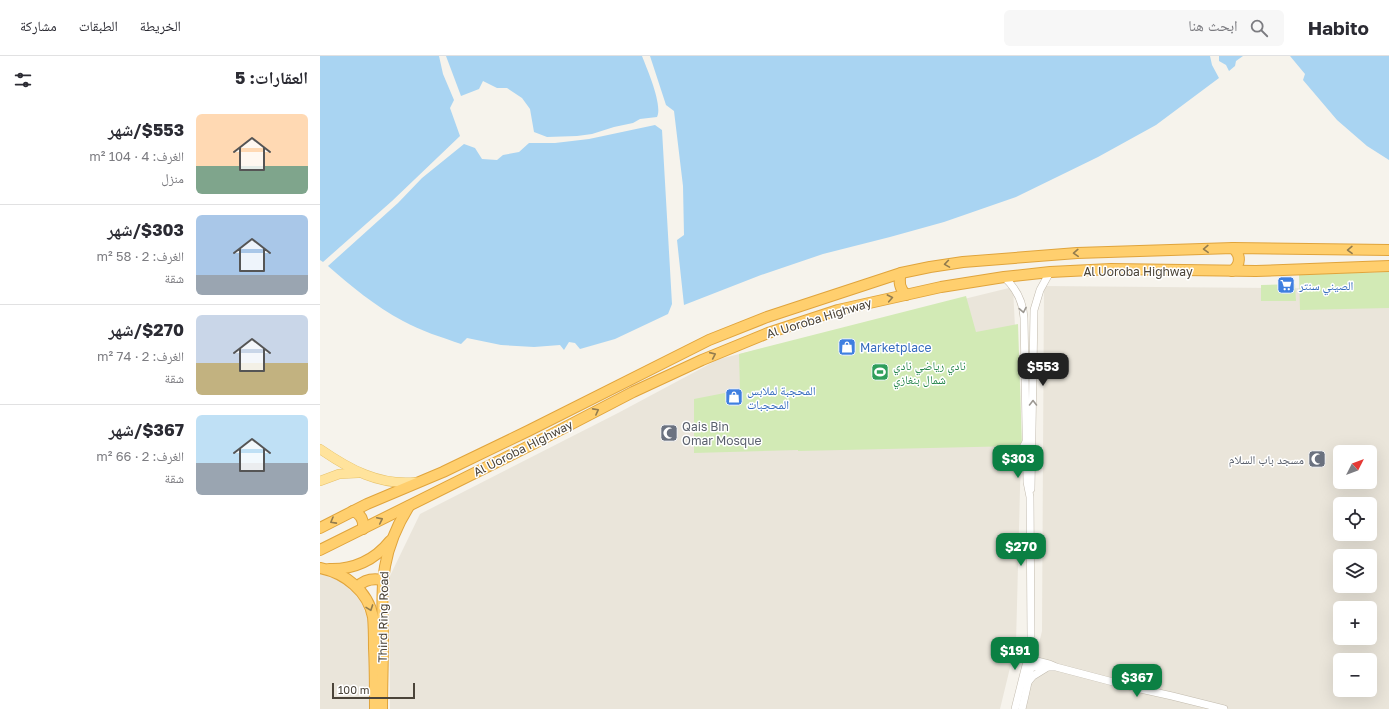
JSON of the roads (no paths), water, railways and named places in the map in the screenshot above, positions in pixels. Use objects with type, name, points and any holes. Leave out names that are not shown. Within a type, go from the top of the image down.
[{"type":"highway","name":"Al Uoroba Highway","points":[[320,528],[353,511],[443,472],[514,438],[715,337],[767,317],[901,273],[963,262],[1034,256],[1232,248],[1389,250]]},
{"type":"highway","points":[[1232,248],[1237,252],[1239,261],[1237,267],[1232,271]]},
{"type":"highway","name":"Al Uoroba Highway","points":[[320,550],[633,392],[724,350],[768,332],[813,317],[863,304],[941,287],[1004,277],[1050,272],[1111,269],[1232,271],[1389,266]]},
{"type":"highway","points":[[901,273],[900,287],[906,295]]},
{"type":"highway","name":"Third Ring Road","points":[[382,709],[382,580],[392,537],[409,506]]},
{"type":"highway","points":[[353,511],[358,513],[362,518],[364,523],[363,529]]},
{"type":"highway","points":[[324,568],[341,569],[361,564],[379,553],[392,537]]},
{"type":"highway","name":"Third Ring Road","points":[[324,568],[348,580],[357,587],[367,602],[373,618],[375,709]]},
{"type":"highway","points":[[357,587],[370,579],[382,580]]},
{"type":"main road","points":[[321,452],[360,473],[389,482],[419,482]]},
{"type":"main road","points":[[320,481],[340,474],[360,473]]},
{"type":"street","points":[[1027,686],[1032,640],[1030,497],[1032,481],[1034,310],[1040,290],[1050,272]]},
{"type":"street","points":[[1004,277],[1016,290],[1021,300],[1024,312],[1027,482],[1030,497]]},
{"type":"street","points":[[1013,459],[1021,451],[1026,442]]},
{"type":"street","points":[[1032,640],[1034,649],[1048,665]]},
{"type":"street","points":[[1029,663],[1048,665],[1224,709]]},
{"type":"street","points":[[1014,709],[1029,663]]},
{"type":"street","points":[[1022,709],[1029,680],[1048,665]]},
{"type":"water","points":[[320,56],[439,56],[443,74],[454,100],[450,108],[460,136],[392,201],[323,262],[320,260]]},
{"type":"water","points":[[446,56],[642,56],[651,78],[658,104],[657,117],[640,119],[633,123],[592,134],[547,137],[534,132],[530,109],[522,98],[507,88],[497,88],[483,81],[479,89],[461,96]]},
{"type":"water","points":[[650,56],[1210,56],[1212,65],[1219,78],[1156,125],[1098,157],[1016,197],[944,222],[823,254],[761,275],[684,305],[677,240],[684,235],[683,186],[674,111],[666,105]]},
{"type":"water","points":[[1219,56],[1243,56],[1236,61],[1235,66],[1229,71],[1226,65],[1219,61]]},
{"type":"water","points":[[1290,56],[1389,56],[1389,160],[1367,146],[1337,120],[1303,80],[1305,74]]},
{"type":"water","points":[[655,125],[662,130],[672,304],[668,314],[615,339],[580,349],[575,343],[569,342],[564,350],[560,345],[534,347],[501,345],[467,338],[461,344],[431,334],[403,321],[383,309],[345,281],[328,266],[398,203],[422,178],[464,144],[475,148],[482,159],[497,160],[503,155],[519,152],[529,143],[555,143],[589,139]]},
{"type":"place","name":"الصيني سنتر","points":[[1286,285]]},
{"type":"place","name":"Marketplace","points":[[847,347]]},
{"type":"place","name":"نادي رياضي نادي شمال بنغازي","points":[[880,372]]},
{"type":"place","name":"المحجبة لملابس المحجبات","points":[[734,397]]},
{"type":"place","name":"Qais Bin Omar Mosque","points":[[669,433]]},
{"type":"place","name":"مسجد باب السلام","points":[[1317,459]]}]
